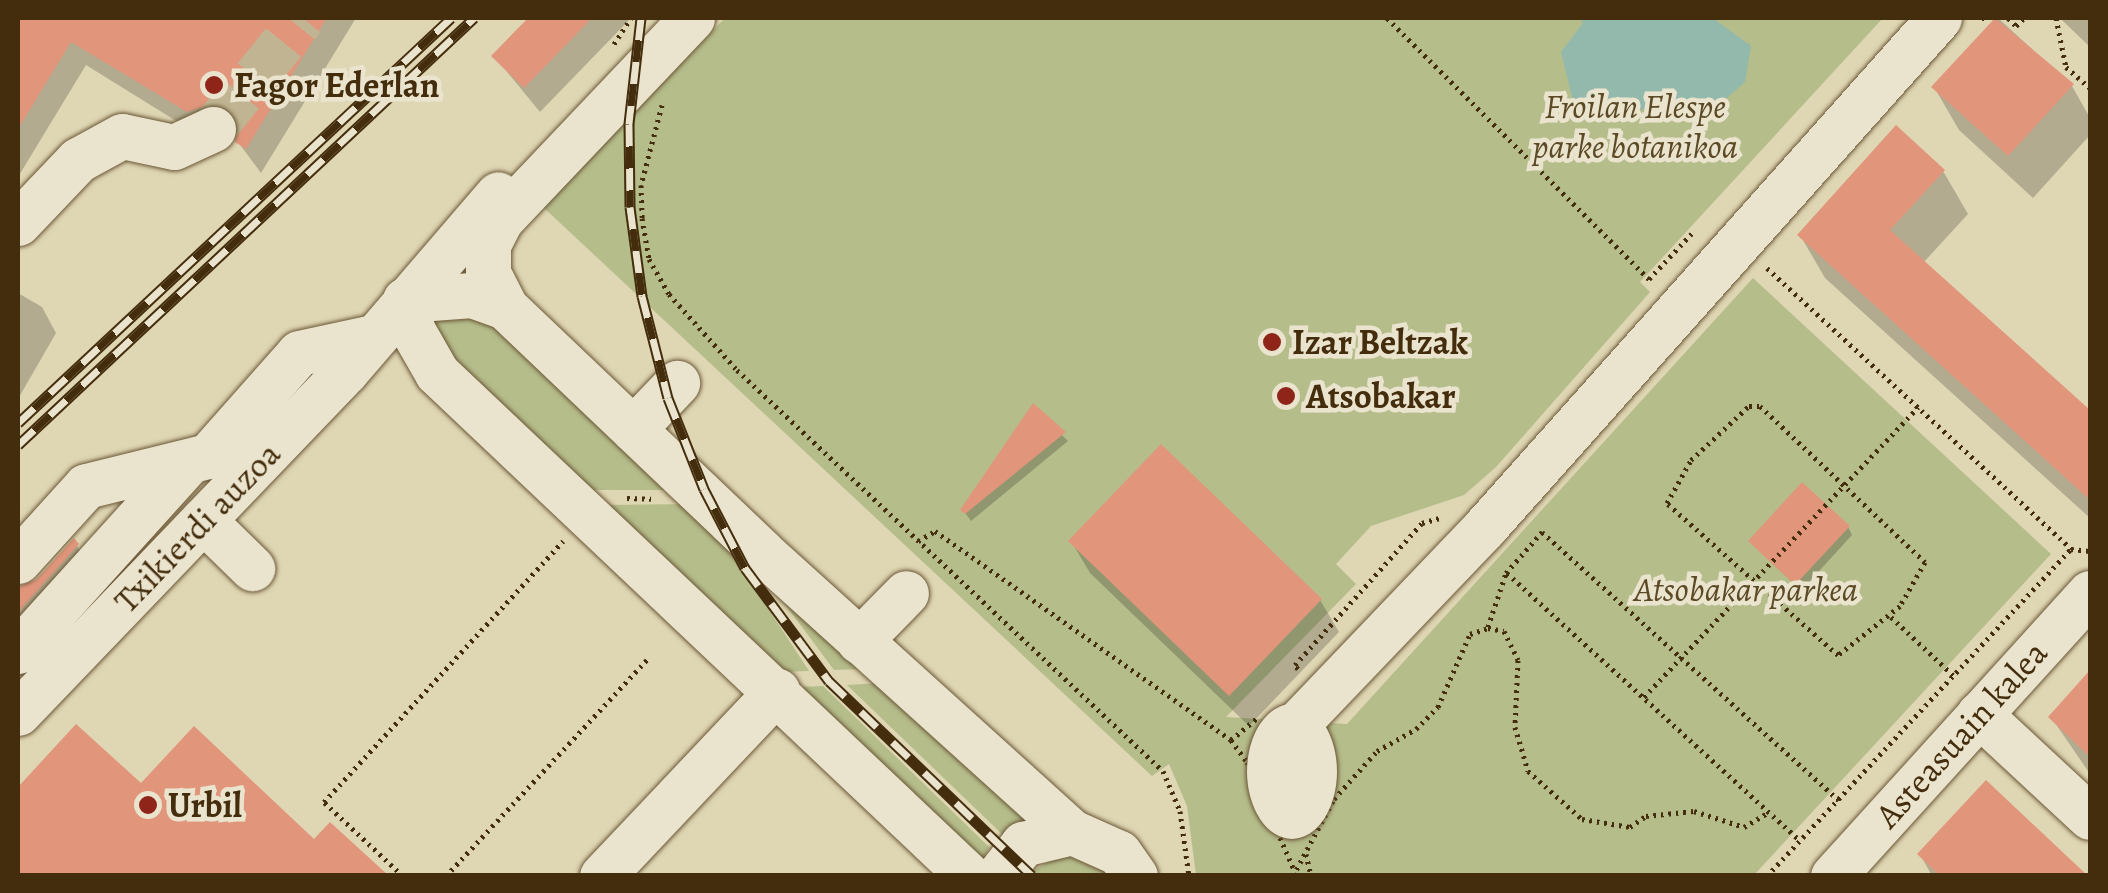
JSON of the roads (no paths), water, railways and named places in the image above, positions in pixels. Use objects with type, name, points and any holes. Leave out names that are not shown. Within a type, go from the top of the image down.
[{"type":"street","name":"Txikierdi auzoa","points":[[18,714],[373,337],[659,18]]},
{"type":"street","points":[[505,307],[485,258],[493,228],[692,18]]},
{"type":"street","points":[[1277,721],[1484,527],[1939,18]]},
{"type":"street","points":[[18,223],[78,160],[122,136],[174,147],[214,129]]},
{"type":"street","points":[[969,876],[438,373],[413,331],[406,300],[472,295],[505,307],[859,641],[1072,832],[1119,853],[1135,876]]},
{"type":"street","points":[[18,561],[86,486],[208,456],[299,352],[373,337]]},
{"type":"street","points":[[634,429],[677,383]]},
{"type":"street","points":[[18,590],[154,472]]},
{"type":"street","points":[[18,625],[154,472]]},
{"type":"street","points":[[18,651],[154,472]]},
{"type":"street","points":[[203,520],[252,568]]},
{"type":"street","points":[[859,641],[906,593]]},
{"type":"street","name":"Asteasuain kalea","points":[[1832,876],[2090,593]]},
{"type":"street","points":[[602,876],[778,691]]},
{"type":"street","points":[[1979,714],[2090,817]]},
{"type":"street","points":[[998,876],[1024,844],[1072,832]]},
{"type":"water","points":[[1579,18],[1713,18],[1751,46],[1745,82],[1719,105],[1598,112],[1573,101],[1561,52],[1583,23]]},
{"type":"tunnel","points":[[213,129],[303,18]]},
{"type":"railway","points":[[18,423],[451,18]]},
{"type":"railway","points":[[18,445],[474,18]]},
{"type":"railway","points":[[641,18],[629,124],[630,207],[642,296],[668,398],[704,489],[745,568],[829,681],[1032,876]]},
{"type":"place","name":"Fagor Ederlan","points":[[214,85]]},
{"type":"place","name":"Izar Beltzak","points":[[1272,342]]},
{"type":"place","name":"Atsobakar","points":[[1286,396]]},
{"type":"place","name":"Urbil","points":[[148,805]]},
{"type":"park label","name":"Froilan Elespe parke botanikoa","points":[[1635,126]]},
{"type":"park label","name":"Atsobakar parkea","points":[[1746,589]]}]
